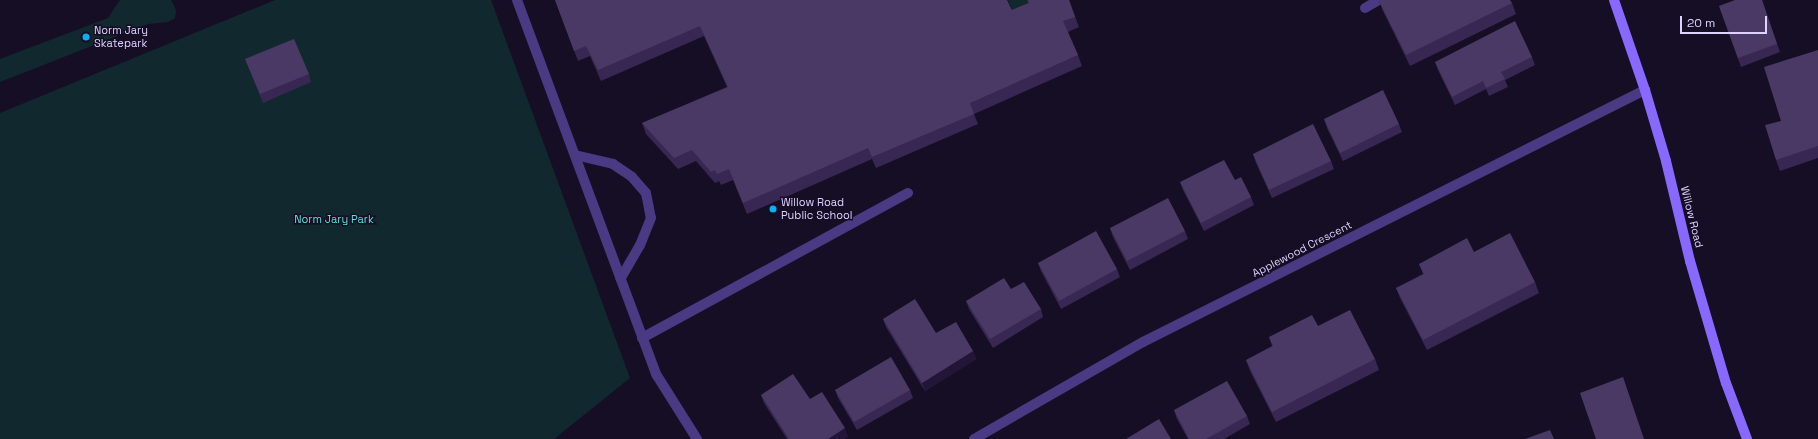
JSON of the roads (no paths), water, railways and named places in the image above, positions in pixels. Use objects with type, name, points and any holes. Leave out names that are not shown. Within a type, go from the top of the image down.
[{"type":"main road","name":"Willow Road","points":[[1614,0],[1645,90],[1666,161],[1693,268],[1726,383],[1747,439]]},
{"type":"street","points":[[517,0],[656,374],[697,439]]},
{"type":"street","points":[[1365,8],[1379,0]]},
{"type":"street","name":"Applewood Crescent","points":[[974,439],[1143,342],[1645,90]]},
{"type":"street","points":[[575,155],[613,164],[632,177],[646,194],[651,218],[640,245],[620,279]]},
{"type":"street","points":[[642,338],[908,193]]},
{"type":"place","name":"Norm Jary Skatepark","points":[[86,37]]},
{"type":"place","name":"Willow Road Public School","points":[[773,209]]},
{"type":"park label","name":"Norm Jary Park","points":[[334,219]]}]
